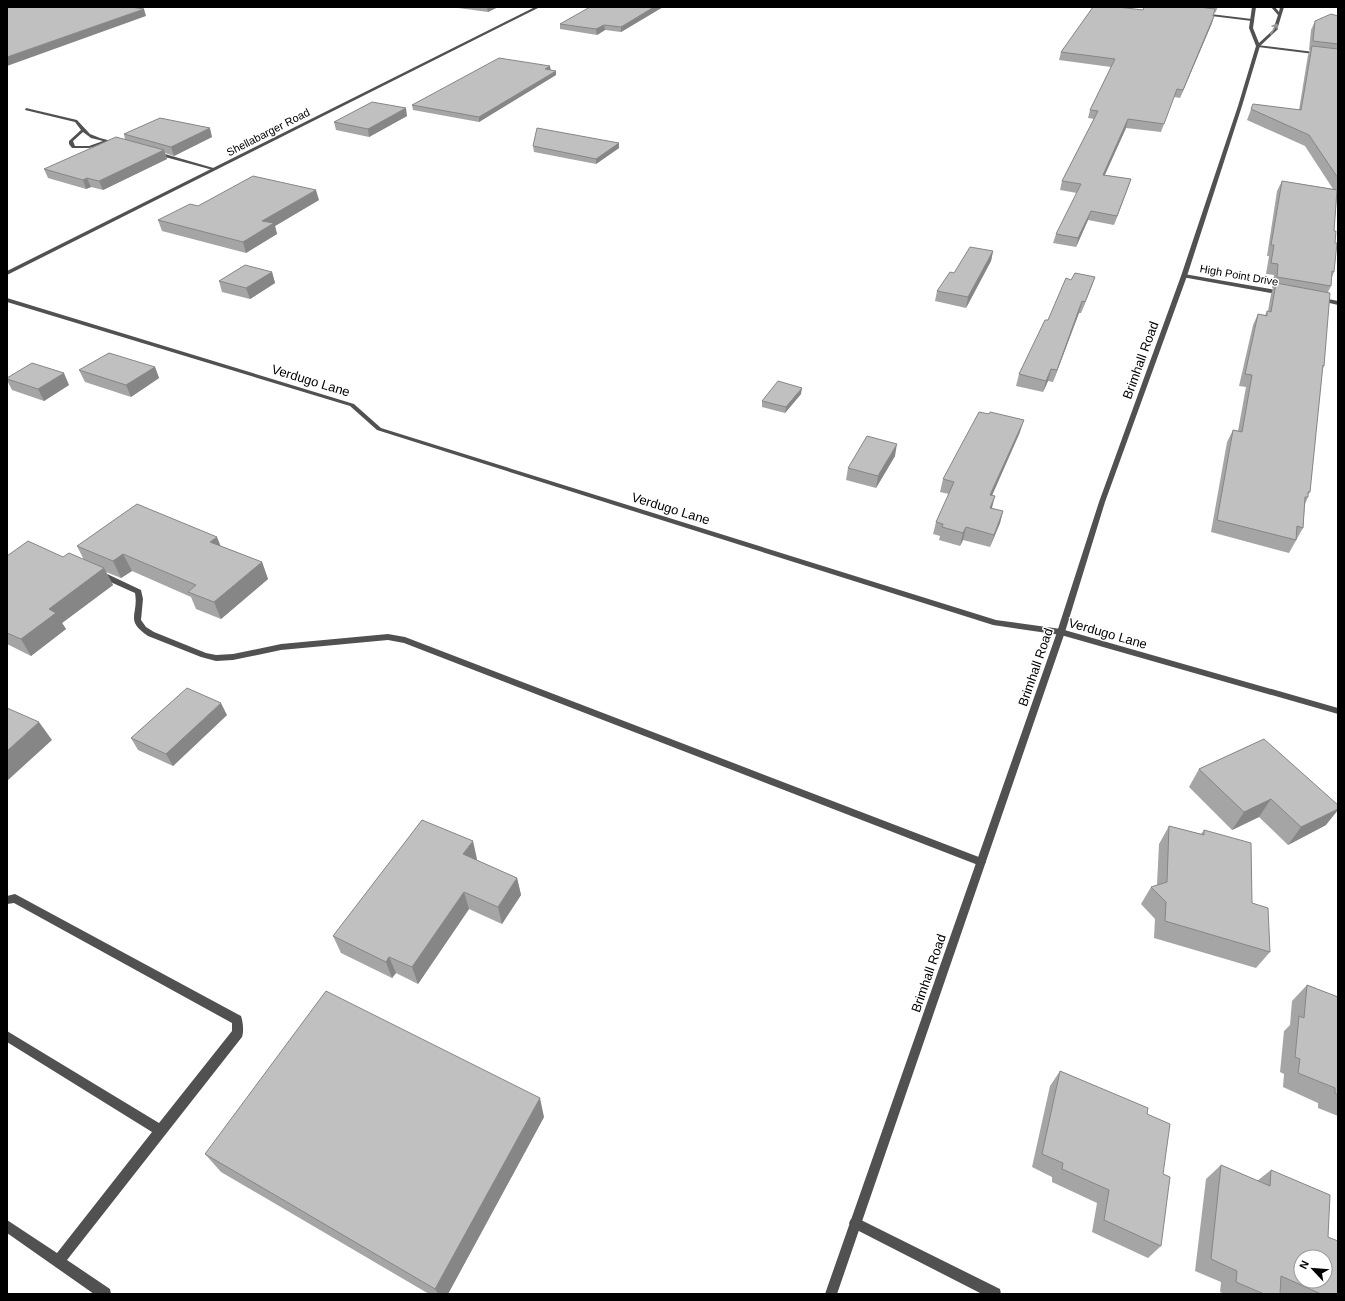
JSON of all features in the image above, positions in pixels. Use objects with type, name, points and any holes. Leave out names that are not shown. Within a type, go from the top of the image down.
[{"type":"street","points":[[162,7],[170,8]]},
{"type":"street","name":"Shellabarger Road","points":[[7,273],[538,7]]},
{"type":"street","points":[[1254,7],[1251,28],[1258,46]]},
{"type":"street","points":[[1273,7],[1280,15]]},
{"type":"street","points":[[1258,46],[1275,30],[1282,7]]},
{"type":"street","points":[[1200,11],[1253,18]]},
{"type":"street","points":[[1258,46],[1338,56]]},
{"type":"street","name":"Brimhall Road","points":[[831,1294],[1061,632],[1102,502],[1184,276],[1240,106],[1258,46]]},
{"type":"street","points":[[26,109],[76,121],[82,125],[83,130],[88,135],[124,145]]},
{"type":"street","points":[[83,130],[71,140],[71,144],[74,146],[89,147],[110,141]]},
{"type":"street","points":[[154,153],[215,169]]},
{"type":"street","name":"High Point Drive","points":[[1184,276],[1292,294]]},
{"type":"street","points":[[1315,298],[1338,303]]},
{"type":"street","name":"Verdugo Lane","points":[[7,300],[352,405],[379,428],[996,623],[1061,632],[1338,711]]},
{"type":"street","points":[[90,570],[138,592],[141,600],[136,617],[138,625],[144,630],[204,655],[216,658],[233,657],[281,647],[388,637],[399,639],[981,862]]},
{"type":"street","points":[[7,900],[15,898],[237,1020],[238,1033],[58,1261]]},
{"type":"street","points":[[7,1036],[161,1131]]},
{"type":"street","points":[[855,1223],[995,1294]]},
{"type":"street","points":[[7,1226],[105,1294]]},
{"type":"building","points":[[7,7],[131,7],[144,9],[7,57]]},
{"type":"building","points":[[590,7],[654,7],[621,27],[604,25],[596,29],[560,24]]},
{"type":"building","points":[[1093,7],[1118,7],[1143,10],[1144,7],[1199,7],[1215,9],[1214,16],[1183,90],[1177,89],[1164,124],[1128,119],[1103,175],[1131,179],[1117,216],[1091,211],[1078,238],[1056,234],[1081,184],[1062,181],[1098,111],[1090,110],[1115,59],[1061,52]]},
{"type":"building","points":[[1331,14],[1338,16],[1338,44],[1313,41],[1315,21]]},
{"type":"building","points":[[1312,46],[1338,49],[1338,178],[1309,135],[1251,109],[1253,104],[1301,110]]},
{"type":"building","points":[[499,58],[550,66],[545,69],[556,71],[479,117],[412,105]]},
{"type":"building","points":[[372,102],[406,108],[368,129],[334,122]]},
{"type":"building","points":[[160,118],[210,128],[171,147],[124,134]]},
{"type":"building","points":[[537,128],[619,143],[596,159],[533,146]]},
{"type":"building","points":[[116,137],[164,150],[99,181],[87,178],[83,180],[44,169]]},
{"type":"building","points":[[253,176],[316,190],[262,221],[274,223],[243,242],[158,220],[190,204],[198,206]]},
{"type":"building","points":[[1282,181],[1337,190],[1334,231],[1336,231],[1335,243],[1337,243],[1331,286],[1277,277],[1278,264],[1271,263],[1274,245],[1271,245]]},
{"type":"building","points":[[970,247],[993,251],[968,297],[937,291],[950,272],[954,273]]},
{"type":"building","points":[[245,265],[272,272],[246,288],[219,281]]},
{"type":"building","points":[[1075,273],[1095,277],[1085,302],[1082,301],[1057,370],[1051,369],[1046,381],[1019,374],[1045,320],[1048,320],[1066,278],[1071,280]]},
{"type":"building","points":[[1276,283],[1330,293],[1324,366],[1323,365],[1310,492],[1308,492],[1308,497],[1305,497],[1303,528],[1297,526],[1296,540],[1217,520],[1233,430],[1242,432],[1252,375],[1245,374],[1258,314],[1267,316],[1267,311],[1271,312]]},
{"type":"building","points":[[109,353],[155,367],[126,385],[79,370]]},
{"type":"building","points":[[32,363],[64,373],[38,389],[7,379]]},
{"type":"building","points":[[778,381],[802,388],[786,407],[762,401]]},
{"type":"building","points":[[979,412],[989,414],[990,412],[1024,420],[990,495],[995,496],[990,508],[1003,511],[994,535],[966,527],[963,533],[942,527],[943,524],[936,522],[954,482],[943,479]]},
{"type":"building","points":[[867,436],[897,444],[878,476],[848,468]]},
{"type":"building","points":[[137,504],[217,537],[210,542],[262,562],[214,602],[188,592],[196,585],[123,554],[113,561],[77,546]]},
{"type":"building","points":[[28,541],[63,557],[69,553],[104,568],[49,609],[56,613],[21,639],[7,633],[7,556]]},
{"type":"building","points":[[187,688],[221,703],[166,754],[131,738]]},
{"type":"building","points":[[7,708],[39,722],[7,751]]},
{"type":"building","points":[[1264,739],[1338,805],[1338,809],[1301,827],[1271,799],[1244,812],[1199,769]]},
{"type":"building","points":[[422,820],[473,841],[463,854],[517,878],[498,907],[464,892],[412,967],[389,957],[386,962],[333,936]]},
{"type":"building","points":[[1169,826],[1204,835],[1204,830],[1251,843],[1252,903],[1268,908],[1270,952],[1165,921],[1166,902],[1151,887],[1167,882]]},
{"type":"building","points":[[1307,985],[1338,997],[1338,1095],[1335,1093],[1335,1088],[1298,1073],[1300,1059],[1295,1057],[1299,1016],[1304,1018]]},
{"type":"building","points":[[326,991],[540,1098],[435,1289],[205,1154]]},
{"type":"building","points":[[1060,1071],[1148,1108],[1147,1114],[1170,1124],[1163,1174],[1170,1177],[1161,1246],[1104,1220],[1109,1190],[1062,1169],[1063,1163],[1042,1154]]},
{"type":"building","points":[[1221,1165],[1270,1186],[1271,1170],[1330,1195],[1328,1237],[1338,1241],[1338,1294],[1321,1294],[1310,1289],[1333,1289],[1333,1249],[1293,1249],[1293,1281],[1281,1276],[1280,1294],[1264,1294],[1236,1282],[1237,1271],[1211,1259]]}]
